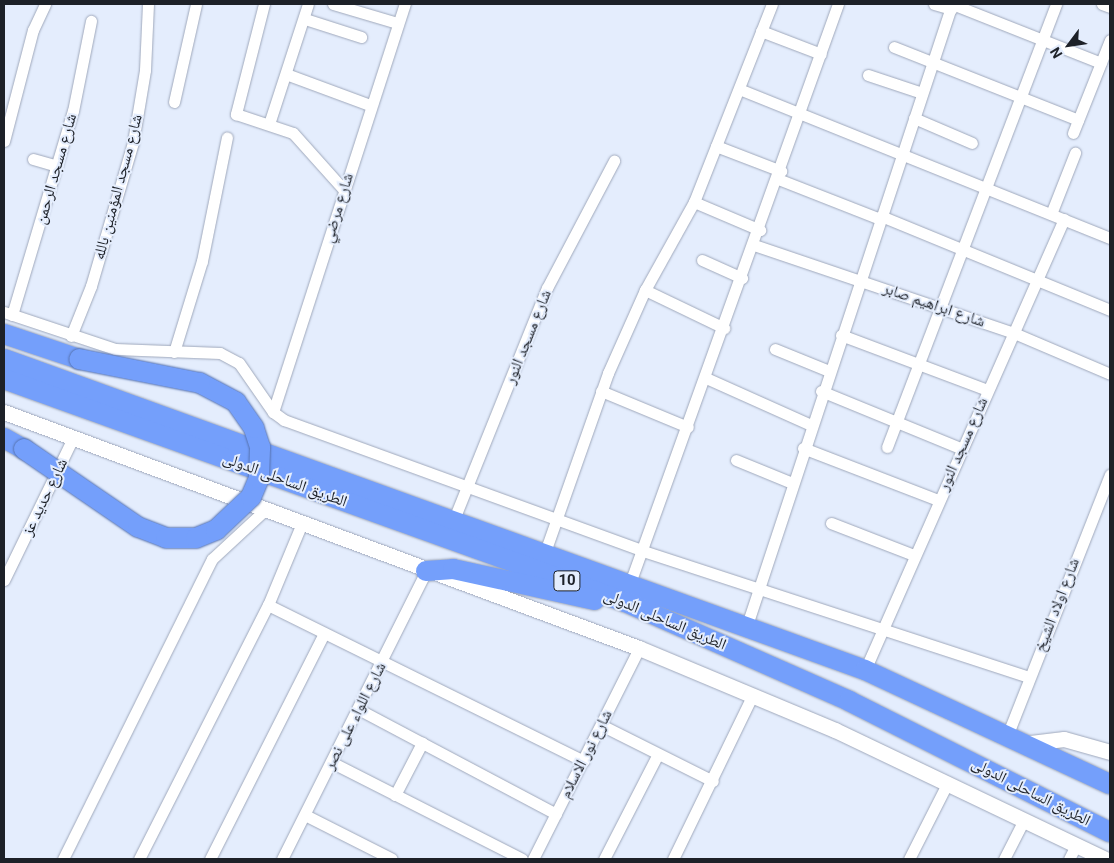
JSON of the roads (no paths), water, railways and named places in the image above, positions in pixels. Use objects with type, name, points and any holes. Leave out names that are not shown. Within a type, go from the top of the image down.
[{"type":"highway","points":[[4,334],[79,359],[200,382],[236,402],[254,428],[260,447],[258,478],[251,496],[216,530],[196,538],[166,538],[138,527],[24,449],[4,438]]},
{"type":"highway","name":"الطريق الساحلى الدولى","points":[[4,360],[545,552],[1110,832]]},
{"type":"highway","name":"الطريق الساحلى الدولى","points":[[4,379],[628,592],[747,625],[865,670],[1110,784]]},
{"type":"highway","points":[[426,571],[453,569],[564,596],[628,592]]},
{"type":"street","points":[[4,141],[33,30],[45,4]]},
{"type":"street","name":"شارع مسجد المؤمنين بالله","points":[[71,336],[91,286],[134,142],[146,70],[148,4]]},
{"type":"street","points":[[174,102],[196,4]]},
{"type":"street","points":[[264,4],[235,112],[269,124],[303,140],[344,190]]},
{"type":"street","points":[[269,124],[305,19],[308,4]]},
{"type":"street","points":[[333,4],[397,24]]},
{"type":"street","name":"شارع مرضي","points":[[273,412],[370,105],[405,4]]},
{"type":"street","points":[[545,552],[601,391],[645,290],[694,202],[772,4]]},
{"type":"street","points":[[628,592],[760,230],[838,4]]},
{"type":"street","points":[[934,4],[952,6],[1101,63]]},
{"type":"street","points":[[887,447],[1024,98],[1056,4]]},
{"type":"street","points":[[1102,4],[1110,7]]},
{"type":"street","points":[[747,625],[810,425],[952,6]]},
{"type":"street","points":[[305,19],[361,36]]},
{"type":"street","name":"شارع مسجد الرحمن","points":[[8,314],[57,166],[91,21]]},
{"type":"street","points":[[762,32],[821,54]]},
{"type":"street","points":[[1073,133],[1110,40]]},
{"type":"street","points":[[894,47],[934,61],[1078,120]]},
{"type":"street","points":[[286,74],[370,105]]},
{"type":"street","points":[[868,74],[922,93]]},
{"type":"street","points":[[739,90],[989,188],[1110,238]]},
{"type":"street","points":[[914,118],[972,143]]},
{"type":"street","points":[[174,352],[202,261],[227,137]]},
{"type":"street","points":[[716,146],[881,218],[964,249],[1110,310]]},
{"type":"street","points":[[1051,214],[1075,153]]},
{"type":"street","points":[[33,160],[57,166]]},
{"type":"street","name":"شارع مسجد النور","points":[[454,519],[547,288],[614,161]]},
{"type":"street","points":[[694,202],[760,230]]},
{"type":"street","name":"شارع مسجد النور","points":[[865,670],[960,448],[1014,333],[1064,219]]},
{"type":"street","name":"شارع ابراهيم صابر","points":[[754,246],[1014,333],[1110,374]]},
{"type":"street","points":[[702,260],[742,278]]},
{"type":"street","points":[[645,290],[724,328]]},
{"type":"street","points":[[8,314],[115,349],[174,352],[206,350],[239,363],[273,412],[556,520],[643,551],[1029,677]]},
{"type":"street","points":[[841,334],[988,390]]},
{"type":"street","points":[[775,349],[829,371]]},
{"type":"street","points":[[706,378],[810,425]]},
{"type":"street","points":[[601,391],[688,427]]},
{"type":"street","points":[[822,391],[960,448]]},
{"type":"street","points":[[4,412],[72,440],[639,648],[753,694],[948,782],[1106,859]]},
{"type":"street","name":"شارع حديد عز","points":[[4,580],[72,440]]},
{"type":"street","points":[[803,448],[938,500]]},
{"type":"street","points":[[736,460],[792,483]]},
{"type":"street","name":"شارع اولاد الشيخ","points":[[1014,740],[1029,677],[1110,475]]},
{"type":"street","points":[[62,859],[212,559],[265,510]]},
{"type":"street","points":[[139,859],[268,606],[302,523]]},
{"type":"street","points":[[832,524],[914,555]]},
{"type":"street","name":"شارع اللواء على نصر","points":[[282,859],[383,662],[426,571]]},
{"type":"street","points":[[268,606],[583,761]]},
{"type":"street","points":[[210,859],[324,633]]},
{"type":"street","name":"شارع نور الاسلام","points":[[533,859],[639,648]]},
{"type":"street","points":[[673,859],[713,781],[753,694]]},
{"type":"street","points":[[358,709],[556,814]]},
{"type":"street","points":[[601,725],[713,781]]},
{"type":"street","points":[[1014,740],[1064,738],[1110,752]]},
{"type":"street","points":[[395,795],[422,743]]},
{"type":"street","points":[[604,859],[658,754]]},
{"type":"street","points":[[331,762],[522,859]]},
{"type":"street","points":[[909,859],[948,782]]},
{"type":"street","points":[[305,815],[392,859]]},
{"type":"street","points":[[1004,859],[1024,820]]},
{"type":"street","points":[[1069,859],[1076,845]]}]
